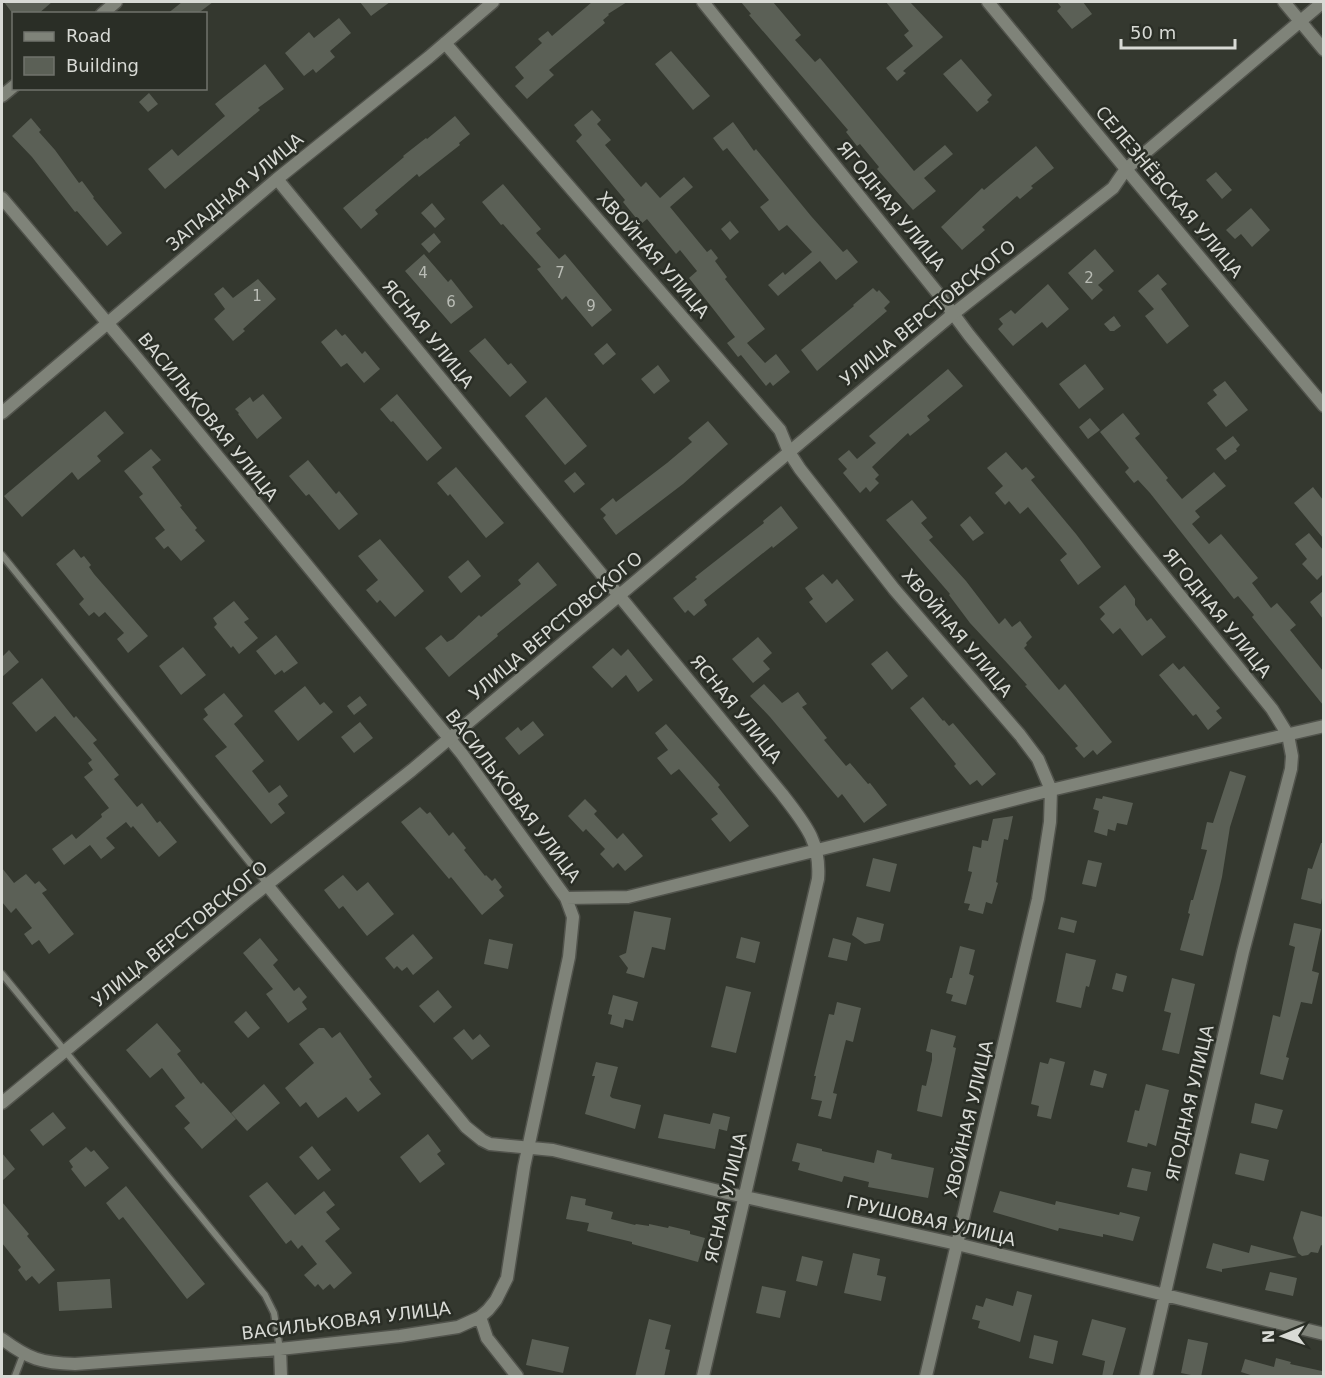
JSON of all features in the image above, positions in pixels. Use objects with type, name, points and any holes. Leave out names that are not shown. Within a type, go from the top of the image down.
[{"type":"street","points":[[104,12],[116,2]]},
{"type":"street","name":"ЗАПАДНАЯ УЛИЦА","points":[[2,413],[277,179],[493,2]]},
{"type":"street","name":"ЯГОДНАЯ УЛИЦА","points":[[704,2],[1272,709],[1288,735],[1292,756],[1287,787],[1243,952],[1146,1377]]},
{"type":"street","name":"СЕЛЕЗНЁВСКАЯ УЛИЦА","points":[[988,2],[1323,406]]},
{"type":"street","points":[[1284,2],[1323,50]]},
{"type":"street","name":"УЛИЦА ВЕРСТОВСКОГО","points":[[2,1103],[267,885],[412,770],[953,314],[1100,199],[1113,188],[1126,169],[1323,2]]},
{"type":"street","name":"ХВОЙНАЯ УЛИЦА","points":[[445,43],[780,430],[789,452],[800,469],[894,589],[1020,735],[1038,759],[1051,790],[1050,822],[1038,899],[926,1377]]},
{"type":"street","name":"ЯСНАЯ УЛИЦА","points":[[277,179],[789,803],[809,831],[817,850],[818,879],[703,1377]]},
{"type":"street","name":"ВАСИЛЬКОВАЯ УЛИЦА","points":[[2,198],[107,322],[448,738],[566,898],[573,917],[569,957],[524,1167],[507,1278],[496,1300],[480,1317],[458,1327],[444,1330],[280,1349],[75,1364],[49,1363],[23,1355],[2,1339]]},
{"type":"street","points":[[566,898],[628,897],[1051,790],[1323,726]]},
{"type":"street","name":"ГРУШОВАЯ УЛИЦА","points":[[267,885],[466,1127],[490,1144],[553,1150],[745,1197],[957,1244],[1323,1334]]},
{"type":"street","points":[[480,1317],[487,1338],[517,1377]]},
{"type":"street","points":[[280,1349],[281,1377]]},
{"type":"lane","points":[[2,555],[267,885]]},
{"type":"lane","points":[[2,974],[265,1295],[274,1313],[280,1349]]},
{"type":"lane","points":[[15,1377],[23,1355]]},
{"type":"building","points":[[4,2],[52,2],[40,12],[12,13]]},
{"type":"building","points":[[182,2],[213,2],[200,12],[170,12]]},
{"type":"building","points":[[360,2],[390,2],[371,16]]},
{"type":"building","points":[[592,2],[627,2],[608,14],[603,20],[605,23],[549,70],[554,75],[527,99],[515,86],[524,78],[515,67],[542,43],[538,39],[548,31],[552,36]]},
{"type":"building","points":[[741,2],[773,2],[801,35],[795,40],[815,62],[820,58],[914,171],[945,145],[953,154],[924,178],[936,191],[913,210],[877,169],[879,167],[860,144],[857,146],[846,132],[848,130],[749,15],[751,14]]},
{"type":"building","points":[[886,2],[910,2],[943,37],[903,71],[906,73],[897,81],[886,68],[913,46],[904,35],[909,31]]},
{"type":"building","points":[[1057,2],[1083,2],[1092,14],[1072,29],[1057,11],[1061,7]]},
{"type":"building","points":[[339,18],[351,33],[330,51],[335,57],[316,73],[313,69],[304,76],[285,53],[309,32],[314,38]]},
{"type":"building","points":[[671,51],[710,96],[693,110],[655,64]]},
{"type":"building","points":[[961,59],[992,95],[987,100],[989,102],[977,112],[943,74]]},
{"type":"building","points":[[265,64],[284,89],[258,108],[260,110],[165,189],[148,169],[172,149],[178,156],[225,116],[215,104]]},
{"type":"building","points":[[149,93],[158,104],[148,112],[139,102]]},
{"type":"building","points":[[592,110],[601,120],[597,124],[611,140],[605,145],[641,187],[646,182],[660,198],[684,177],[693,187],[670,207],[707,252],[711,249],[718,258],[715,261],[727,277],[725,279],[765,329],[747,343],[765,363],[776,354],[790,372],[773,386],[770,382],[766,386],[741,355],[738,357],[727,343],[735,337],[689,278],[697,271],[680,250],[676,254],[647,219],[641,224],[623,202],[625,200],[576,141],[582,135],[574,125]]},
{"type":"building","points":[[455,116],[470,134],[459,143],[460,145],[419,177],[417,174],[375,210],[378,214],[361,229],[343,208],[403,156]]},
{"type":"building","points":[[31,118],[41,130],[39,132],[79,183],[82,181],[122,233],[107,246],[77,211],[75,212],[32,157],[12,136]]},
{"type":"building","points":[[733,122],[754,151],[756,149],[843,252],[847,249],[858,262],[836,280],[820,261],[778,296],[768,285],[783,272],[785,275],[812,252],[787,225],[779,231],[760,207],[769,200],[727,148],[723,151],[713,138]]},
{"type":"building","points":[[1036,146],[1054,168],[1031,186],[1033,188],[1020,199],[1017,196],[982,227],[985,230],[962,250],[941,227],[982,188],[984,190]]},
{"type":"building","points":[[1216,172],[1232,190],[1222,199],[1206,180]]},
{"type":"building","points":[[503,184],[541,229],[536,233],[559,259],[565,254],[612,310],[592,327],[566,296],[562,300],[537,269],[541,267],[482,202]]},
{"type":"building","points":[[432,203],[445,219],[435,228],[421,213]]},
{"type":"building","points":[[1251,208],[1270,230],[1252,247],[1241,234],[1235,239],[1226,230]]},
{"type":"building","points":[[730,221],[739,232],[730,240],[721,229]]},
{"type":"building","points":[[434,233],[441,242],[429,253],[421,244]]},
{"type":"building","points":[[1095,249],[1114,271],[1098,285],[1103,290],[1092,300],[1068,273]]},
{"type":"building","points":[[424,254],[448,282],[451,279],[473,307],[451,324],[405,271]]},
{"type":"building","points":[[1158,274],[1167,284],[1161,289],[1189,326],[1167,344],[1145,316],[1154,309],[1138,291]]},
{"type":"building","points":[[258,279],[276,299],[233,341],[214,319],[225,309],[214,294],[223,287],[233,298]]},
{"type":"building","points":[[1048,284],[1069,309],[1047,328],[1042,322],[1013,346],[998,329],[1003,324],[999,319],[1011,310],[1015,314]]},
{"type":"building","points":[[873,288],[877,292],[879,290],[890,302],[884,308],[887,311],[817,371],[801,350]]},
{"type":"building","points":[[1114,316],[1121,326],[1110,331],[1104,324]]},
{"type":"building","points":[[336,329],[342,336],[345,334],[362,354],[365,351],[380,369],[364,383],[347,363],[341,367],[321,342]]},
{"type":"building","points":[[485,338],[508,365],[511,363],[527,382],[510,397],[469,351]]},
{"type":"building","points":[[607,343],[616,354],[603,365],[594,354]]},
{"type":"building","points":[[1085,364],[1104,389],[1079,409],[1059,384]]},
{"type":"building","points":[[658,365],[670,381],[654,394],[641,379]]},
{"type":"building","points":[[948,369],[963,386],[927,416],[930,420],[910,436],[908,433],[872,467],[879,475],[875,479],[879,483],[870,492],[866,487],[860,493],[843,473],[847,469],[838,459],[849,450],[857,459],[876,443],[869,436]]},
{"type":"building","points":[[1225,381],[1248,410],[1226,427],[1207,403],[1217,395],[1213,390]]},
{"type":"building","points":[[263,394],[282,418],[257,439],[235,409],[250,397],[253,402]]},
{"type":"building","points":[[397,394],[442,448],[427,461],[380,409]]},
{"type":"building","points":[[546,397],[587,446],[565,465],[525,416]]},
{"type":"building","points":[[105,411],[124,433],[97,456],[101,461],[78,480],[72,472],[22,517],[4,496]]},
{"type":"building","points":[[1123,413],[1140,434],[1135,438],[1182,499],[1214,472],[1226,486],[1195,511],[1200,517],[1192,524],[1209,544],[1221,534],[1258,578],[1252,583],[1271,608],[1277,603],[1296,625],[1290,630],[1323,671],[1323,705],[1252,617],[1254,615],[1238,596],[1234,599],[1150,493],[1138,480],[1134,483],[1125,472],[1129,468],[1100,432]]},
{"type":"building","points":[[1090,418],[1100,430],[1088,439],[1079,427]]},
{"type":"building","points":[[708,421],[728,444],[683,484],[616,535],[603,518],[606,515],[600,509],[613,498],[616,502],[667,463],[692,442],[688,438]]},
{"type":"building","points":[[1233,436],[1240,445],[1237,451],[1225,460],[1216,449]]},
{"type":"building","points":[[151,449],[161,460],[152,467],[205,541],[181,561],[168,546],[164,549],[155,538],[165,530],[139,497],[143,494],[124,471]]},
{"type":"building","points":[[1006,452],[1022,470],[1026,467],[1035,477],[1031,480],[1101,567],[1078,585],[1060,560],[1067,554],[1028,507],[1020,514],[1009,501],[1005,505],[995,493],[1003,486],[987,468]]},
{"type":"building","points":[[308,460],[336,494],[339,491],[358,514],[339,530],[309,494],[306,496],[289,476]]},
{"type":"building","points":[[456,467],[504,523],[486,538],[450,494],[448,496],[437,483]]},
{"type":"building","points":[[575,472],[585,484],[574,493],[564,481]]},
{"type":"building","points":[[1313,487],[1323,500],[1323,538],[1294,503]]},
{"type":"building","points":[[912,500],[927,518],[921,523],[933,537],[929,540],[966,581],[999,624],[1005,618],[1012,627],[1020,621],[1032,637],[1024,648],[1059,690],[1065,684],[1112,742],[1097,755],[1093,750],[1084,758],[1075,748],[1078,746],[1025,686],[1027,685],[970,623],[950,594],[886,520]]},
{"type":"building","points":[[781,506],[798,528],[704,600],[707,605],[694,616],[688,610],[685,613],[673,598],[697,579],[695,577],[764,523],[763,521]]},
{"type":"building","points":[[970,516],[984,533],[973,541],[960,525]]},
{"type":"building","points":[[1309,533],[1323,550],[1323,574],[1317,580],[1302,564],[1307,559],[1295,544]]},
{"type":"building","points":[[380,539],[424,591],[395,617],[380,600],[377,603],[366,590],[378,580],[358,556]]},
{"type":"building","points":[[74,549],[81,558],[84,556],[94,574],[148,636],[128,653],[117,639],[124,633],[105,612],[99,617],[94,612],[89,616],[79,604],[84,599],[56,564]]},
{"type":"building","points":[[468,560],[481,576],[461,593],[448,577]]},
{"type":"building","points":[[538,562],[557,585],[449,677],[425,648],[441,635],[447,642],[453,639],[479,615],[481,617],[521,584],[518,580]]},
{"type":"building","points":[[823,574],[832,584],[837,579],[854,600],[826,623],[809,602],[813,599],[805,588]]},
{"type":"building","points":[[1125,585],[1135,599],[1135,605],[1147,621],[1151,618],[1166,637],[1142,656],[1120,628],[1113,634],[1100,619],[1105,614],[1099,607]]},
{"type":"building","points":[[1323,591],[1323,619],[1310,602]]},
{"type":"building","points":[[234,601],[249,619],[244,622],[258,638],[239,654],[214,627],[217,624],[213,618]]},
{"type":"building","points":[[276,635],[298,663],[284,673],[282,670],[275,675],[256,651]]},
{"type":"building","points":[[758,637],[772,653],[763,661],[770,669],[753,683],[732,659]]},
{"type":"building","points":[[183,647],[206,675],[181,695],[159,666]]},
{"type":"building","points":[[613,648],[621,656],[628,649],[653,680],[638,692],[626,675],[612,688],[592,667]]},
{"type":"building","points":[[9,650],[19,662],[2,677],[2,657]]},
{"type":"building","points":[[887,651],[908,676],[892,690],[871,664]]},
{"type":"building","points":[[1173,663],[1179,670],[1184,666],[1220,708],[1216,711],[1222,718],[1208,730],[1196,714],[1193,716],[1159,675]]},
{"type":"building","points":[[42,678],[74,718],[76,716],[97,740],[93,743],[119,775],[114,779],[137,807],[142,803],[157,823],[160,821],[177,842],[159,857],[133,826],[131,828],[126,822],[106,838],[115,848],[101,859],[90,845],[64,865],[52,849],[72,834],[76,839],[109,808],[84,777],[93,770],[88,763],[92,760],[55,716],[36,732],[12,703]]},
{"type":"building","points":[[764,684],[782,703],[798,692],[807,704],[802,707],[827,738],[824,740],[846,766],[850,763],[868,784],[870,783],[887,805],[864,823],[842,794],[838,798],[750,696]]},
{"type":"building","points":[[305,686],[320,705],[324,702],[333,712],[298,741],[274,711]]},
{"type":"building","points":[[224,693],[243,716],[234,724],[264,761],[252,771],[269,793],[280,785],[288,796],[278,804],[285,813],[271,824],[215,756],[227,747],[203,719],[208,715],[204,709]]},
{"type":"building","points":[[360,696],[367,705],[354,715],[347,706]]},
{"type":"building","points":[[923,697],[943,721],[949,726],[953,723],[996,774],[982,786],[977,780],[970,785],[954,766],[956,764],[910,708]]},
{"type":"building","points":[[533,721],[544,735],[519,755],[505,738],[518,727],[521,731]]},
{"type":"building","points":[[360,722],[373,738],[354,753],[341,737]]},
{"type":"building","points":[[666,724],[720,785],[718,787],[749,826],[730,842],[711,819],[718,814],[679,769],[671,775],[657,758],[668,750],[655,733]]},
{"type":"building","points":[[1230,771],[1246,776],[1230,827],[1222,877],[1203,956],[1180,950],[1190,914],[1188,913],[1191,900],[1193,900],[1207,850],[1201,849],[1207,822],[1213,823]]},
{"type":"building","points":[[1103,796],[1133,803],[1127,825],[1117,823],[1115,831],[1108,829],[1107,836],[1094,832],[1099,811],[1093,809],[1096,798],[1102,799]]},
{"type":"building","points":[[585,799],[597,811],[594,814],[617,839],[623,833],[643,856],[625,871],[618,863],[613,868],[600,854],[605,849],[586,829],[583,832],[568,816]]},
{"type":"building","points":[[420,807],[427,814],[430,812],[449,836],[453,832],[485,876],[492,881],[495,878],[502,887],[499,890],[504,896],[482,915],[401,822]]},
{"type":"building","points":[[1013,816],[1008,840],[1004,839],[996,882],[998,883],[992,904],[986,902],[983,914],[968,910],[970,904],[964,903],[972,872],[968,871],[973,846],[981,848],[982,840],[988,841],[993,819]]},
{"type":"building","points":[[1321,843],[1323,843],[1323,892],[1321,904],[1301,899],[1308,868],[1312,869]]},
{"type":"building","points":[[873,858],[897,864],[890,892],[866,886]]},
{"type":"building","points":[[1088,860],[1102,863],[1096,887],[1082,884]]},
{"type":"building","points":[[2,868],[14,883],[26,874],[35,884],[39,881],[47,890],[42,893],[74,934],[49,954],[39,940],[32,945],[24,934],[32,928],[16,908],[11,913],[2,902]]},
{"type":"building","points":[[343,875],[357,891],[368,882],[394,914],[367,936],[343,906],[339,909],[324,890]]},
{"type":"building","points":[[634,911],[671,918],[665,950],[652,947],[644,978],[626,973],[628,968],[619,956],[626,953]]},
{"type":"building","points":[[857,917],[884,924],[880,941],[865,944],[852,935]]},
{"type":"building","points":[[1061,917],[1077,921],[1074,933],[1058,929]]},
{"type":"building","points":[[1294,923],[1321,929],[1312,971],[1319,973],[1312,1004],[1301,1002],[1286,1057],[1289,1058],[1283,1080],[1260,1074],[1273,1015],[1280,1017],[1295,947],[1289,945]]},
{"type":"building","points":[[413,934],[433,958],[413,975],[407,967],[402,971],[397,966],[394,969],[385,958]]},
{"type":"building","points":[[741,937],[760,942],[755,963],[736,958]]},
{"type":"building","points":[[260,938],[278,960],[273,965],[294,991],[299,987],[307,997],[302,1002],[307,1009],[288,1023],[266,994],[273,989],[243,953]]},
{"type":"building","points":[[833,938],[851,943],[847,961],[828,957]]},
{"type":"building","points":[[489,939],[513,944],[508,969],[484,964]]},
{"type":"building","points":[[960,946],[975,950],[969,974],[974,976],[966,1005],[951,1001],[953,995],[946,993]]},
{"type":"building","points":[[1066,953],[1096,960],[1081,1008],[1056,1002]]},
{"type":"building","points":[[1116,973],[1127,976],[1123,992],[1112,989]]},
{"type":"building","points":[[1172,978],[1195,984],[1179,1054],[1162,1050],[1171,1013],[1164,1011]]},
{"type":"building","points":[[726,986],[751,992],[736,1053],[711,1047]]},
{"type":"building","points":[[438,990],[452,1007],[434,1023],[419,1006]]},
{"type":"building","points":[[613,995],[638,1002],[633,1021],[625,1019],[623,1028],[610,1024],[612,1015],[608,1014]]},
{"type":"building","points":[[837,1002],[861,1008],[853,1042],[846,1040],[833,1093],[837,1094],[831,1119],[818,1116],[822,1101],[811,1099],[816,1076],[814,1076],[829,1014],[834,1015]]},
{"type":"building","points":[[246,1011],[260,1028],[248,1038],[234,1022]]},
{"type":"building","points":[[157,1023],[181,1051],[177,1054],[201,1084],[203,1082],[236,1119],[202,1149],[184,1128],[190,1123],[175,1106],[185,1098],[162,1068],[150,1078],[126,1050]]},
{"type":"building","points":[[319,1028],[324,1028],[332,1038],[340,1032],[372,1077],[369,1079],[381,1094],[358,1112],[346,1097],[318,1118],[306,1102],[300,1107],[285,1088],[314,1063],[299,1044]]},
{"type":"building","points":[[464,1029],[473,1040],[480,1034],[490,1046],[472,1060],[453,1038]]},
{"type":"building","points":[[931,1029],[956,1036],[953,1047],[956,1048],[942,1117],[917,1111],[922,1085],[926,1086],[932,1060],[932,1053],[926,1051]]},
{"type":"building","points":[[1050,1058],[1065,1062],[1051,1119],[1037,1116],[1039,1106],[1031,1104],[1040,1062],[1048,1064]]},
{"type":"building","points":[[596,1062],[618,1067],[610,1096],[612,1098],[641,1105],[635,1129],[585,1114],[595,1076],[592,1076]]},
{"type":"building","points":[[1094,1070],[1107,1074],[1103,1088],[1090,1085]]},
{"type":"building","points":[[264,1084],[280,1103],[247,1131],[231,1113]]},
{"type":"building","points":[[1146,1084],[1169,1090],[1156,1146],[1148,1143],[1147,1147],[1127,1142],[1135,1110],[1139,1111]]},
{"type":"building","points":[[1255,1103],[1283,1110],[1277,1129],[1251,1123]]},
{"type":"building","points":[[53,1112],[66,1128],[43,1146],[30,1130]]},
{"type":"building","points":[[713,1113],[730,1117],[727,1131],[719,1129],[715,1149],[658,1138],[664,1114],[710,1124]]},
{"type":"building","points":[[428,1134],[441,1151],[437,1154],[445,1164],[420,1183],[400,1157]]},
{"type":"building","points":[[797,1143],[874,1163],[877,1150],[892,1154],[891,1159],[934,1168],[928,1198],[868,1187],[869,1182],[844,1176],[842,1182],[798,1170],[800,1163],[792,1161]]},
{"type":"building","points":[[312,1146],[331,1170],[318,1180],[299,1157]]},
{"type":"building","points":[[86,1147],[91,1152],[94,1150],[109,1168],[85,1187],[71,1169],[73,1167],[69,1161]]},
{"type":"building","points":[[2,1153],[15,1169],[2,1181]]},
{"type":"building","points":[[1240,1153],[1269,1160],[1264,1181],[1235,1174]]},
{"type":"building","points":[[1132,1168],[1151,1172],[1147,1191],[1127,1187]]},
{"type":"building","points":[[267,1182],[295,1215],[324,1191],[335,1205],[326,1212],[340,1229],[325,1241],[352,1273],[334,1289],[330,1284],[323,1290],[318,1284],[315,1287],[304,1275],[317,1264],[302,1245],[298,1249],[291,1240],[286,1244],[249,1196]]},
{"type":"building","points":[[126,1186],[205,1284],[187,1299],[123,1217],[119,1220],[106,1203]]},
{"type":"building","points":[[1000,1191],[1055,1205],[1056,1201],[1119,1215],[1120,1212],[1140,1217],[1133,1241],[1059,1228],[1058,1231],[993,1212]]},
{"type":"building","points":[[571,1196],[586,1199],[585,1205],[613,1212],[611,1219],[635,1225],[649,1226],[649,1224],[668,1228],[669,1226],[690,1231],[690,1234],[705,1238],[698,1262],[587,1231],[589,1223],[566,1219]]},
{"type":"building","points":[[2,1202],[55,1270],[39,1284],[32,1276],[26,1281],[18,1270],[21,1267],[2,1243]]},
{"type":"building","points":[[1301,1211],[1323,1217],[1323,1246],[1321,1245],[1318,1253],[1311,1252],[1302,1256],[1298,1253],[1293,1238]]},
{"type":"building","points":[[1213,1243],[1249,1253],[1251,1245],[1297,1257],[1222,1269],[1222,1272],[1206,1268]]},
{"type":"building","points":[[853,1253],[880,1259],[877,1275],[886,1277],[881,1301],[844,1293]]},
{"type":"building","points":[[802,1256],[823,1261],[817,1286],[796,1281]]},
{"type":"building","points":[[1270,1272],[1297,1278],[1293,1296],[1265,1290]]},
{"type":"building","points":[[110,1279],[112,1308],[59,1311],[57,1282]]},
{"type":"building","points":[[762,1286],[786,1291],[780,1318],[756,1313]]},
{"type":"building","points":[[1017,1291],[1032,1295],[1020,1342],[978,1328],[980,1321],[972,1319],[976,1305],[983,1307],[986,1298],[1013,1306]]},
{"type":"building","points":[[649,1319],[671,1325],[665,1349],[670,1350],[664,1377],[635,1377]]},
{"type":"building","points":[[1092,1319],[1126,1328],[1112,1377],[1102,1377],[1105,1361],[1082,1355]]},
{"type":"building","points":[[1034,1335],[1058,1341],[1053,1364],[1029,1358]]},
{"type":"building","points":[[532,1339],[569,1347],[563,1373],[526,1365]]},
{"type":"building","points":[[1188,1339],[1208,1343],[1201,1377],[1181,1373]]},
{"type":"building","points":[[1276,1358],[1291,1362],[1290,1364],[1322,1371],[1322,1377],[1257,1377],[1241,1372],[1245,1359],[1274,1367]]}]
